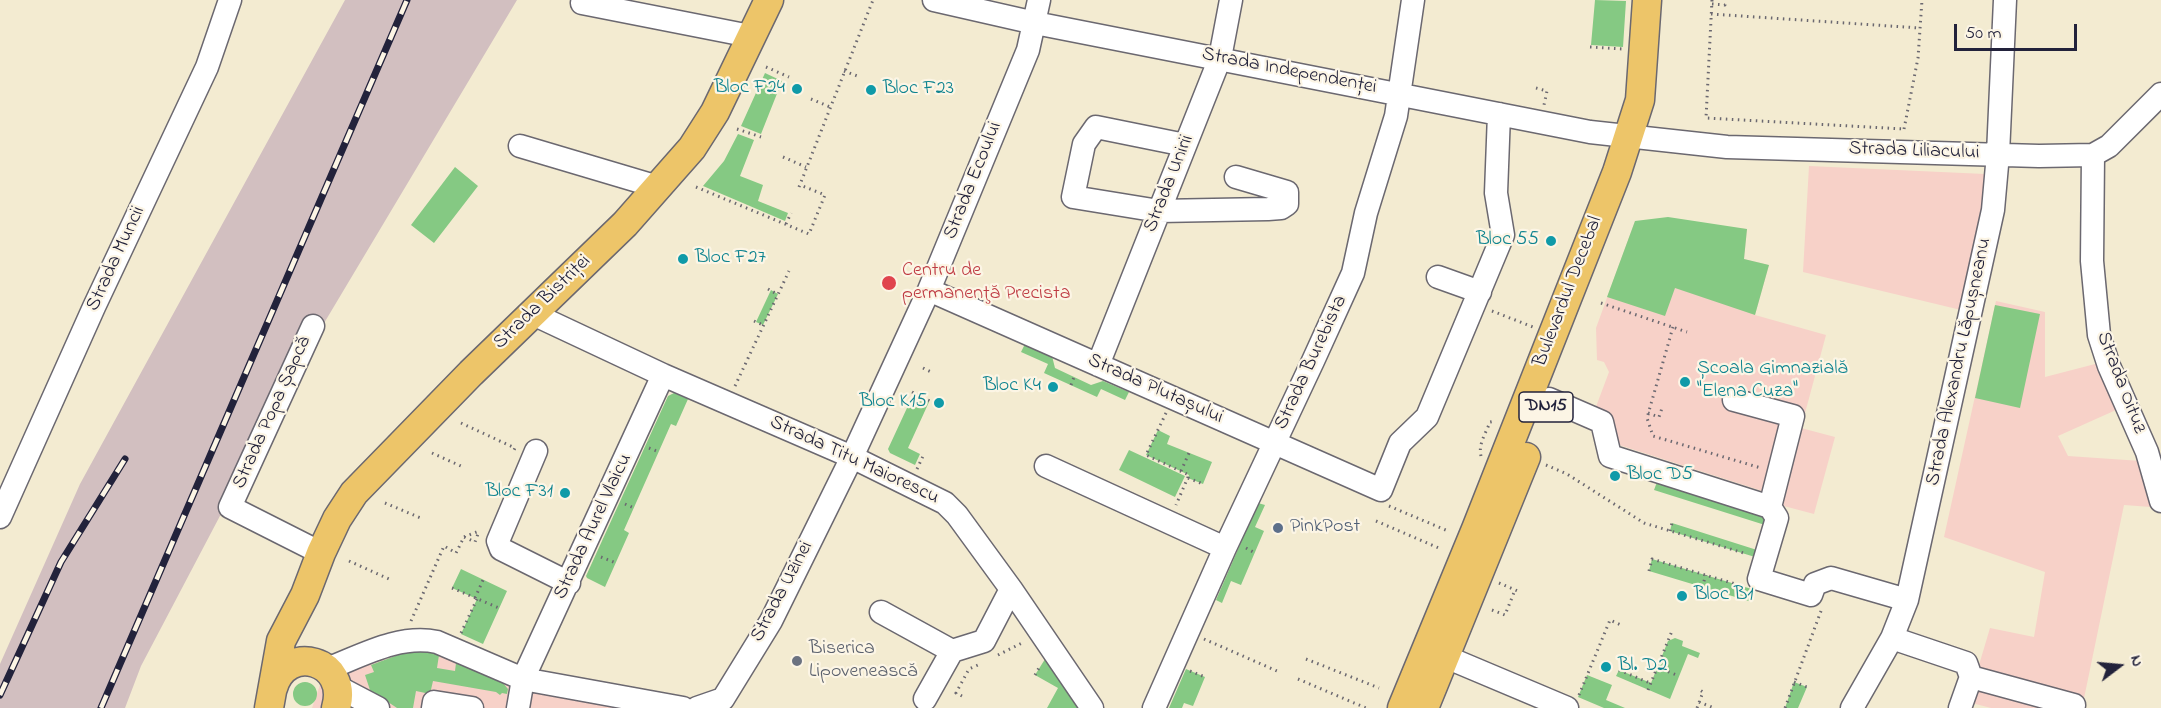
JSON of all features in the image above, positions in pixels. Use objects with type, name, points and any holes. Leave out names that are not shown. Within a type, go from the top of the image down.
[{"type":"main road","name":"Strada Bistriței","points":[[273,701],[281,641],[305,595],[336,519],[354,493],[471,373],[625,224],[658,187],[704,131],[769,0]]},
{"type":"main road","name":"Bulevardul Decebal","points":[[1425,708],[1549,399],[1635,171],[1647,0]]},
{"type":"main road","name":"Bulevardul Decebal","points":[[1402,708],[1617,172],[1655,101],[1663,0]]},
{"type":"main road","name":"Strada Bistriței","points":[[305,595],[299,636],[327,681]]},
{"type":"main road","name":"Strada Bistriței","points":[[273,701],[282,671],[293,663],[327,681]]},
{"type":"street","name":"Strada Muncii","points":[[0,517],[94,307],[207,67],[230,0]]},
{"type":"street","name":"Strada Independenței","points":[[934,0],[1035,23],[1590,132],[1636,136]]},
{"type":"street","name":"Strada Ecoului","points":[[852,457],[929,290],[1028,50],[1039,0]]},
{"type":"street","name":"Strada Unirii","points":[[1098,364],[1220,58],[1231,0]]},
{"type":"street","name":"Strada Burebista","points":[[1154,708],[1225,548],[1353,273],[1366,213],[1401,94],[1413,0]]},
{"type":"street","name":"Strada Alexandru Lăpușneanu","points":[[1852,708],[1892,638],[1907,600],[1993,210],[2005,0]]},
{"type":"street","points":[[582,3],[750,36]]},
{"type":"street","points":[[2093,155],[2109,146],[2161,94]]},
{"type":"street","points":[[1382,497],[1400,443],[1427,417],[1503,235],[1496,193],[1498,114]]},
{"type":"street","points":[[1185,145],[1096,128],[1084,144],[1073,196],[1159,211],[1268,209],[1281,208],[1287,204],[1287,192],[1236,177]]},
{"type":"street","name":"Strada Liliacului","points":[[1636,136],[1727,147],[2093,155]]},
{"type":"street","points":[[520,146],[658,187]]},
{"type":"street","name":"Strada Oituz","points":[[2093,155],[2091,261],[2099,335],[2109,366],[2147,453],[2161,501]]},
{"type":"street","points":[[1438,276],[1477,298]]},
{"type":"street","name":"Strada Plutașului","points":[[929,290],[1275,443],[1382,497]]},
{"type":"street","name":"Strada Titu Maiorescu","points":[[533,314],[663,375],[852,457],[945,503],[957,515],[1011,589],[1092,708]]},
{"type":"street","name":"Strada Popa Șapcă","points":[[313,326],[230,507],[321,553]]},
{"type":"street","name":"Strada Aurel Vlaicu","points":[[518,708],[523,679],[663,375]]},
{"type":"street","points":[[1549,399],[1602,422],[1610,456],[1770,507],[1777,518],[1759,579],[1811,595],[1815,584],[1831,578],[1907,600]]},
{"type":"street","points":[[1734,400],[1793,416],[1770,507]]},
{"type":"street","points":[[525,450],[498,541],[501,549],[569,583]]},
{"type":"street","name":"Strada Uzinei","points":[[697,708],[723,699],[771,621],[852,457]]},
{"type":"street","points":[[1046,466],[1225,548]]},
{"type":"street","points":[[925,699],[952,651],[984,641],[1011,589]]},
{"type":"street","points":[[880,612],[952,651]]},
{"type":"street","points":[[1892,638],[1966,663],[1971,677],[1960,708]]},
{"type":"street","points":[[327,681],[396,643],[426,640],[437,642],[523,679],[683,708]]},
{"type":"street","points":[[1446,657],[1573,703]]},
{"type":"street","points":[[1971,677],[2074,705]]},
{"type":"street","points":[[327,681],[378,708]]},
{"type":"street","points":[[433,708],[434,702],[472,708]]},
{"type":"path","points":[[696,187],[809,234],[825,195],[799,186],[873,0]]},
{"type":"path","points":[[1725,0],[1725,4],[1712,2],[1706,118],[1904,129],[1918,58],[1922,0]]},
{"type":"path","points":[[1712,14],[1920,28]]},
{"type":"path","points":[[1590,47],[1627,49]]},
{"type":"path","points":[[766,67],[789,77]]},
{"type":"path","points":[[844,71],[861,77]]},
{"type":"path","points":[[1536,88],[1547,91],[1542,113]]},
{"type":"path","points":[[811,99],[830,107]]},
{"type":"path","points":[[737,129],[761,137]]},
{"type":"path","points":[[783,158],[807,167]]},
{"type":"path","points":[[786,225],[791,213]]},
{"type":"path","points":[[733,390],[789,271]]},
{"type":"path","points":[[768,289],[778,294]]},
{"type":"path","points":[[1477,298],[1533,327]]},
{"type":"path","points":[[1601,303],[1687,332]]},
{"type":"path","points":[[754,321],[763,325]]},
{"type":"path","points":[[1672,327],[1647,418],[1653,436],[1779,473]]},
{"type":"path","points":[[923,368],[933,373]]},
{"type":"path","points":[[1071,385],[1074,377]]},
{"type":"path","points":[[912,392],[930,401]]},
{"type":"path","points":[[1648,413],[1659,417],[1662,408]]},
{"type":"path","points":[[1168,409],[1146,455],[1189,475],[1174,509]]},
{"type":"path","points":[[461,423],[525,450]]},
{"type":"path","points":[[432,453],[463,467]]},
{"type":"path","points":[[1181,471],[1189,453]]},
{"type":"path","points":[[916,469],[924,454]]},
{"type":"path","points":[[1539,462],[1567,474],[1644,523],[1765,560]]},
{"type":"path","points":[[1188,478],[1203,484]]},
{"type":"path","points":[[1382,497],[1448,531]]},
{"type":"path","points":[[620,501],[634,508]]},
{"type":"path","points":[[385,503],[423,519]]},
{"type":"path","points":[[1376,521],[1441,549]]},
{"type":"path","points":[[1670,531],[1672,523]]},
{"type":"path","points":[[409,625],[444,546],[456,553],[464,537],[479,531]]},
{"type":"path","points":[[464,537],[475,542]]},
{"type":"path","points":[[1725,548],[1727,540]]},
{"type":"path","points":[[596,555],[616,563]]},
{"type":"path","points":[[1648,571],[1652,559],[1745,587]]},
{"type":"path","points":[[349,561],[389,579]]},
{"type":"path","points":[[1702,587],[1706,575]]},
{"type":"path","points":[[460,635],[483,580]]},
{"type":"path","points":[[1495,582],[1520,592]]},
{"type":"path","points":[[452,588],[499,608]]},
{"type":"path","points":[[1492,610],[1505,615],[1515,590]]},
{"type":"path","points":[[1785,708],[1822,609]]},
{"type":"path","points":[[1573,703],[1610,620],[1622,625]]},
{"type":"path","points":[[1648,690],[1672,631]]},
{"type":"path","points":[[1200,637],[1277,671]]},
{"type":"path","points":[[1306,659],[1379,688]]},
{"type":"path","points":[[1657,668],[1679,676]]},
{"type":"path","points":[[1186,669],[1205,677]]},
{"type":"path","points":[[1618,670],[1651,683]]},
{"type":"path","points":[[1298,679],[1366,708]]},
{"type":"path","points":[[1794,682],[1807,687]]},
{"type":"path","points":[[1697,708],[1703,692],[1700,690]]},
{"type":"path","points":[[956,693],[962,696]]},
{"type":"path","points":[[1699,702],[1714,708]]},
{"type":"shaded area","points":[[345,0],[517,0],[302,360],[141,666],[125,708],[0,708],[0,664],[80,484]]},
{"type":"shaded area","points":[[1809,166],[1985,174],[1991,178],[1961,310],[1803,272]]},
{"type":"shaded area","points":[[1635,221],[1747,229],[1744,259],[1769,265],[1755,315],[1826,335],[1801,428],[1835,437],[1814,514],[1780,505],[1781,497],[1613,443],[1594,412],[1609,372],[1604,362],[1597,360],[1596,328]]},
{"type":"shaded area","points":[[1996,301],[2045,312],[2045,377],[2099,363],[2116,410],[2058,436],[2068,456],[2141,461],[2151,507],[2124,505],[2082,708],[1991,708],[1968,702],[1990,628],[2034,637],[2045,572],[1944,537]]},
{"type":"shaded area","points":[[443,652],[635,708],[312,708],[330,656]]},
{"type":"green space","points":[[1595,0],[1626,1],[1623,47],[1591,45]]},
{"type":"green space","points":[[765,73],[782,81],[761,134],[741,126]]},
{"type":"green space","points":[[738,134],[754,140],[740,176],[763,185],[758,201],[788,213],[785,221],[703,186],[724,161]]},
{"type":"green space","points":[[455,167],[478,186],[434,243],[411,225]]},
{"type":"green space","points":[[1668,217],[1747,229],[1744,259],[1769,265],[1755,315],[1675,288],[1665,316],[1607,297],[1635,221]]},
{"type":"green space","points":[[771,290],[778,294],[763,325],[756,322]]},
{"type":"green space","points":[[1995,305],[2040,314],[2020,408],[1975,398]]},
{"type":"green space","points":[[1025,344],[1052,356],[1055,368],[1091,385],[1103,381],[1129,392],[1125,400],[1101,389],[1097,397],[1044,373],[1048,364],[1021,352]]},
{"type":"green space","points":[[674,393],[688,399],[676,426],[671,424],[624,530],[629,533],[605,587],[586,576],[668,396]]},
{"type":"green space","points":[[913,395],[929,402],[908,448],[920,454],[915,465],[890,453],[888,449]]},
{"type":"green space","points":[[1158,430],[1170,436],[1167,444],[1212,462],[1203,484],[1146,455]]},
{"type":"green space","points":[[1129,450],[1185,476],[1175,497],[1119,470]]},
{"type":"green space","points":[[1657,482],[1770,507],[1765,525],[1654,490]]},
{"type":"green space","points":[[1258,503],[1265,505],[1255,527],[1264,531],[1241,585],[1231,581],[1222,603],[1216,600]]},
{"type":"green space","points":[[1672,523],[1757,550],[1755,557],[1670,531]]},
{"type":"green space","points":[[1652,559],[1755,590],[1752,602],[1649,571]]},
{"type":"green space","points":[[461,569],[507,591],[483,644],[461,634],[477,599],[452,588]]},
{"type":"green space","points":[[1675,638],[1683,641],[1682,646],[1700,653],[1698,658],[1688,654],[1670,699],[1616,676],[1619,670],[1651,683],[1668,641]]},
{"type":"green space","points":[[427,651],[439,655],[437,668],[455,671],[456,663],[503,683],[508,689],[507,694],[500,695],[496,692],[433,681],[430,694],[416,691],[413,708],[397,708],[370,690],[365,675],[374,672],[371,665],[406,652]]},
{"type":"green space","points":[[1047,656],[1082,708],[1047,708],[1058,688],[1035,675]]},
{"type":"green space","points":[[1186,669],[1205,677],[1193,706],[1184,703],[1182,708],[1169,708]]},
{"type":"green space","points":[[1587,675],[1612,685],[1606,700],[1625,708],[1604,708],[1578,697]]},
{"type":"green space","points":[[305,682],[314,685],[317,694],[314,703],[305,706],[296,703],[293,694],[296,685]]},
{"type":"green space","points":[[1794,682],[1807,687],[1798,708],[1785,708]]},
{"type":"railway","points":[[101,708],[407,0]]},
{"type":"railway","points":[[0,695],[61,562],[125,459]]},
{"type":"place","name":"Bloc F24","points":[[797,89]]},
{"type":"place","name":"Bloc F23","points":[[871,90]]},
{"type":"place","name":"Bloc 55","points":[[1551,241]]},
{"type":"place","name":"Bloc F27","points":[[683,259]]},
{"type":"place","name":"Centru de permanenţă Precista","points":[[889,283]]},
{"type":"place","name":"Școala Gimnazială \"Elena Cuza\"","points":[[1685,382]]},
{"type":"place","name":"Bloc K4","points":[[1053,387]]},
{"type":"place","name":"Bloc K15","points":[[939,403]]},
{"type":"place","name":"Bloc D5","points":[[1615,476]]},
{"type":"place","name":"Bloc F31","points":[[565,493]]},
{"type":"place","name":"PinkPost","points":[[1278,528]]},
{"type":"place","name":"Bloc B1","points":[[1682,596]]},
{"type":"place","name":"Biserica Lipovenească","points":[[797,661]]},
{"type":"place","name":"Bl. D2","points":[[1606,667]]}]
